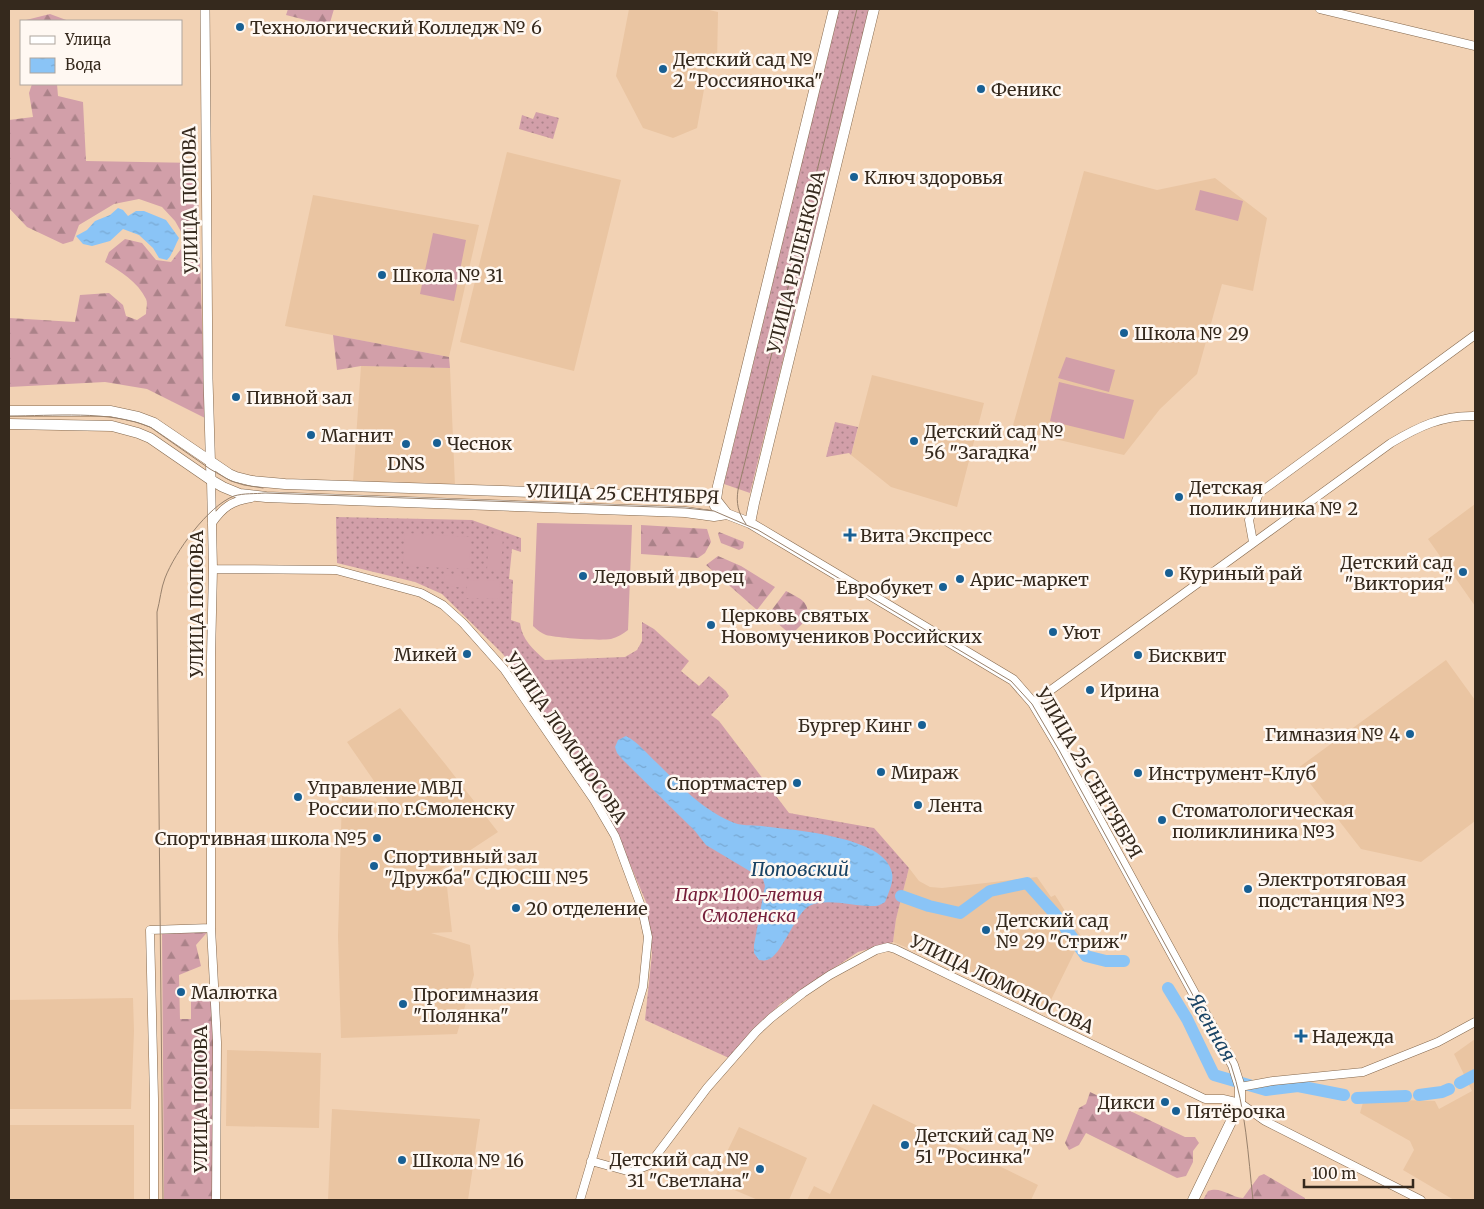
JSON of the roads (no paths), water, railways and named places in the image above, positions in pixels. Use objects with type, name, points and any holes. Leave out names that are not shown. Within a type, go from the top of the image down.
[{"type":"main road","name":"УЛИЦА РЫЛЕНКОВА","points":[[714,516],[718,486],[834,9]]},
{"type":"main road","name":"УЛИЦА РЫЛЕНКОВА","points":[[750,524],[874,9]]},
{"type":"main road","points":[[9,411],[110,411],[138,416],[154,424],[236,477],[252,481],[414,489],[688,497],[716,500],[727,514]]},
{"type":"main road","name":"УЛИЦА 25 СЕНТЯБРЯ","points":[[9,424],[112,426],[138,433],[150,438],[210,480],[240,494],[266,497],[685,512],[714,516],[727,514],[787,544],[1013,680],[1034,703],[1233,1065],[1241,1087],[1240,1103]]},
{"type":"main road","points":[[1193,1200],[1240,1103]]},
{"type":"street","name":"УЛИЦА ПОПОВА","points":[[205,9],[208,380],[213,569],[211,656],[211,928],[217,1042],[216,1200]]},
{"type":"street","points":[[1320,9],[1475,46]]},
{"type":"street","points":[[1253,542],[1250,520],[1259,493],[1475,335]]},
{"type":"street","points":[[1034,703],[1391,443],[1417,428],[1446,419],[1475,416]]},
{"type":"street","points":[[212,523],[223,509],[239,500],[266,497]]},
{"type":"street","name":"УЛИЦА ЛОМОНОСОВА","points":[[213,569],[336,570],[421,593],[443,605],[463,623],[504,669],[594,800],[615,836],[642,909],[648,937],[643,987],[580,1200]]},
{"type":"street","points":[[154,1200],[154,1098],[150,930],[211,928]]},
{"type":"street","name":"УЛИЦА ЛОМОНОСОВА","points":[[591,1161],[630,1172],[649,1165],[707,1088],[756,1032],[771,1018],[830,975],[876,950],[888,947],[1205,1098],[1240,1103]]},
{"type":"street","points":[[1241,1087],[1272,1081],[1363,1072],[1436,1043],[1475,1022]]},
{"type":"street","points":[[1240,1103],[1265,1121],[1421,1200]]},
{"type":"water","points":[[118,208],[123,210],[128,216],[136,211],[144,211],[166,220],[179,238],[167,260],[159,258],[153,248],[139,235],[123,229],[110,241],[92,246],[83,244],[76,236],[87,230],[95,221],[110,215]]},
{"type":"water","name":"Поповский","points":[[626,736],[692,796],[721,817],[742,825],[794,830],[836,837],[873,851],[886,861],[892,873],[891,884],[885,902],[875,906],[824,902],[809,906],[798,918],[778,951],[766,960],[759,960],[754,953],[754,945],[765,886],[763,879],[706,845],[695,831],[623,760],[615,747],[618,740]]},
{"type":"waterway","name":"Ясенная","points":[[901,896],[929,906],[960,913],[990,891],[1027,883],[1055,914],[1086,956],[1106,961],[1124,961]]},
{"type":"waterway","name":"Ясенная","points":[[1168,988],[1187,1019],[1214,1075],[1266,1090],[1298,1086],[1344,1095]]},
{"type":"waterway","name":"Ясенная","points":[[1460,1083],[1475,1075]]},
{"type":"waterway","name":"Ясенная","points":[[1419,1095],[1442,1092],[1449,1089]]},
{"type":"waterway","name":"Ясенная","points":[[1357,1098],[1406,1096]]},
{"type":"tram line","points":[[746,524],[738,508],[738,490],[857,9]]},
{"type":"tram line","points":[[9,416],[81,415],[117,418],[134,422],[150,427],[210,469],[231,481],[263,488]]},
{"type":"tram line","points":[[163,1200],[157,612],[164,582],[170,567],[184,543],[203,519],[224,501],[234,496],[265,493],[685,508],[714,511],[758,530],[1011,681],[1032,704],[1059,750],[1231,1065],[1243,1115],[1253,1200]]},
{"type":"place","name":"Технологический Колледж № 6","points":[[240,27]]},
{"type":"place","name":"Детский сад № 2 \"Россияночка\"","points":[[663,69]]},
{"type":"place","name":"Феникс","points":[[981,89]]},
{"type":"place","name":"Ключ здоровья","points":[[854,177]]},
{"type":"place","name":"Школа № 31","points":[[382,275]]},
{"type":"place","name":"Школа № 29","points":[[1124,333]]},
{"type":"place","name":"Пивной зал","points":[[236,397]]},
{"type":"place","name":"Магнит","points":[[311,435]]},
{"type":"place","name":"Детский сад № 56 \"Загадка\"","points":[[914,441]]},
{"type":"place","name":"Чеснок","points":[[437,443]]},
{"type":"place","name":"DNS","points":[[406,444]]},
{"type":"place","name":"Детская поликлиника № 2","points":[[1179,497]]},
{"type":"place","name":"Вита Экспресс","points":[[850,535]]},
{"type":"place","name":"Детский сад \"Виктория\"","points":[[1463,572]]},
{"type":"place","name":"Куриный рай","points":[[1169,573]]},
{"type":"place","name":"Ледовый дворец","points":[[583,576]]},
{"type":"place","name":"Арис-маркет","points":[[960,579]]},
{"type":"place","name":"Евробукет","points":[[943,587]]},
{"type":"place","name":"Церковь святых Новомучеников Российских","points":[[711,625]]},
{"type":"place","name":"Уют","points":[[1053,632]]},
{"type":"place","name":"Микей","points":[[467,654]]},
{"type":"place","name":"Бисквит","points":[[1138,655]]},
{"type":"place","name":"Ирина","points":[[1090,690]]},
{"type":"place","name":"Бургер Кинг","points":[[922,725]]},
{"type":"place","name":"Гимназия № 4","points":[[1410,734]]},
{"type":"place","name":"Мираж","points":[[881,772]]},
{"type":"place","name":"Инструмент-Клуб","points":[[1138,773]]},
{"type":"place","name":"Спортмастер","points":[[797,783]]},
{"type":"place","name":"Управление МВД России по г.Смоленску","points":[[298,797]]},
{"type":"place","name":"Лента","points":[[918,805]]},
{"type":"place","name":"Стоматологическая поликлиника №3","points":[[1162,820]]},
{"type":"place","name":"Спортивная школа №5","points":[[377,838]]},
{"type":"place","name":"Спортивный зал \"Дружба\" СДЮСШ №5","points":[[374,866]]},
{"type":"place","name":"Электротяговая подстанция №3","points":[[1248,889]]},
{"type":"place","name":"20 отделение","points":[[516,908]]},
{"type":"place","name":"Детский сад № 29 \"Стриж\"","points":[[986,930]]},
{"type":"place","name":"Малютка","points":[[181,992]]},
{"type":"place","name":"Прогимназия \"Полянка\"","points":[[403,1004]]},
{"type":"place","name":"Надежда","points":[[1301,1036]]},
{"type":"place","name":"Дикси","points":[[1165,1102]]},
{"type":"place","name":"Пятёрочка","points":[[1176,1111]]},
{"type":"place","name":"Детский сад № 51 \"Росинка\"","points":[[905,1145]]},
{"type":"place","name":"Школа № 16","points":[[402,1160]]},
{"type":"place","name":"Детский сад № 31 \"Светлана\"","points":[[760,1169]]},
{"type":"park label","name":"Парк 1100-летия Смоленска","points":[[749,904]]}]
